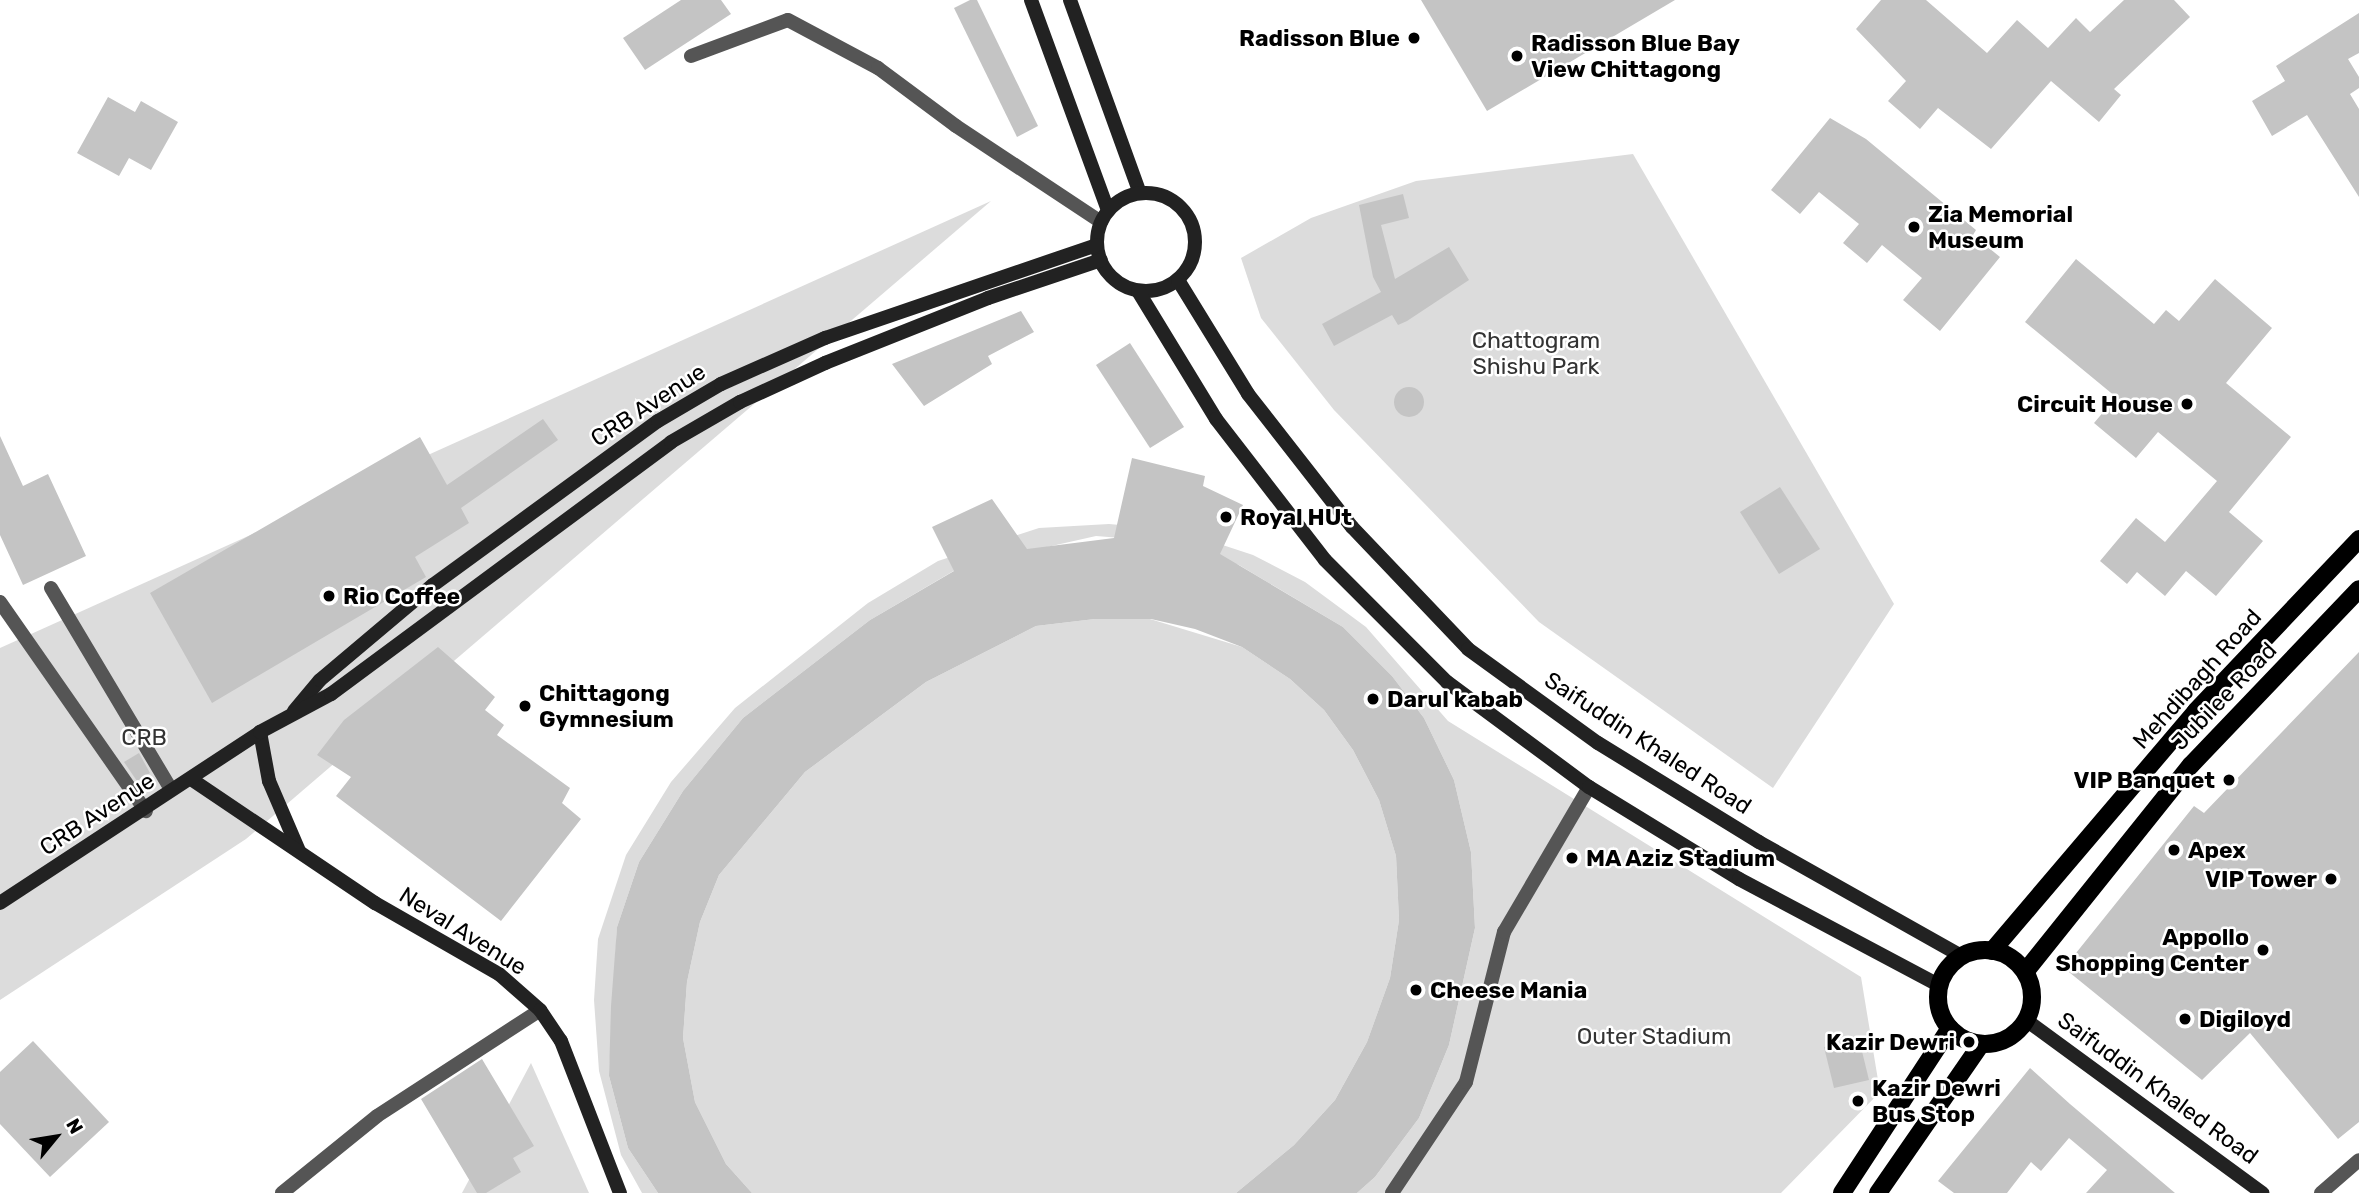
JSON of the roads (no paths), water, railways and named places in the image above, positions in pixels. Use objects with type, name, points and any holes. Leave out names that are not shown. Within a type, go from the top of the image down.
[{"type":"main road","points":[[1031,0],[1104,216],[1097,245],[1101,260],[1121,284],[1138,291],[1152,291],[1178,280],[1192,262],[1193,226],[1171,199],[1140,192],[1104,216]]},
{"type":"main road","points":[[1070,0],[1140,192]]},
{"type":"main road","name":"CRB Avenue","points":[[289,718],[320,680],[433,585],[658,421],[722,383],[825,338],[1097,245]]},
{"type":"main road","name":"CRB Avenue","points":[[0,903],[146,811],[260,732],[289,718],[420,631],[671,442],[740,402],[825,363],[988,298],[1101,260]]},
{"type":"main road","name":"Saifuddin Khaled Road","points":[[1178,280],[1248,394],[1352,527],[1468,649],[1598,743],[1759,842],[1961,956]]},
{"type":"main road","points":[[1138,291],[1216,419],[1325,561],[1447,682],[1589,787],[1739,879],[1940,986]]},
{"type":"main road","points":[[658,421],[671,442]]},
{"type":"main road","points":[[525,518],[543,537]]},
{"type":"main road","name":"Mehdibagh Road","points":[[1992,951],[2196,711],[2359,539]]},
{"type":"main road","name":"Jubilee Road","points":[[2025,972],[2191,765],[2359,589]]},
{"type":"main road","points":[[260,732],[269,781],[299,851]]},
{"type":"main road","name":"Neval Avenue","points":[[191,779],[375,903],[499,974],[540,1010],[561,1041],[621,1193]]},
{"type":"main road","points":[[1992,951],[2010,958],[2025,972],[2032,996],[2026,1020],[2007,1039],[1981,1044],[1950,1028],[1938,1001],[1940,986],[1961,956],[1992,951]]},
{"type":"main road","name":"Saifuddin Khaled Road","points":[[2026,1020],[2262,1193]]},
{"type":"main road","points":[[1842,1193],[1950,1028]]},
{"type":"main road","points":[[1878,1193],[1981,1044]]},
{"type":"street","points":[[691,56],[788,20],[878,68],[1104,216]]},
{"type":"street","points":[[51,588],[168,784]]},
{"type":"street","points":[[0,603],[146,811]]},
{"type":"street","points":[[1391,1193],[1466,1082],[1504,932],[1589,787]]},
{"type":"street","points":[[282,1193],[377,1116],[540,1010]]},
{"type":"street","points":[[2321,1193],[2359,1160]]},
{"type":"place","name":"Radisson Blue","points":[[1414,38]]},
{"type":"place","name":"Radisson Blue Bay View Chittagong","points":[[1517,56]]},
{"type":"place","name":"Zia Memorial Museum","points":[[1914,227]]},
{"type":"place","name":"Circuit House","points":[[2187,404]]},
{"type":"place","name":"Royal HUt","points":[[1226,517]]},
{"type":"place","name":"Rio Coffee","points":[[329,596]]},
{"type":"place","name":"Darul kabab","points":[[1373,699]]},
{"type":"place","name":"Chittagong Gymnesium","points":[[525,706]]},
{"type":"place","name":"VIP Banquet","points":[[2229,780]]},
{"type":"place","name":"Apex","points":[[2174,850]]},
{"type":"place","name":"MA Aziz Stadium","points":[[1572,858]]},
{"type":"place","name":"VIP Tower","points":[[2331,879]]},
{"type":"place","name":"Appollo Shopping Center","points":[[2263,950]]},
{"type":"place","name":"Cheese Mania","points":[[1416,990]]},
{"type":"place","name":"Digiloyd","points":[[2185,1019]]},
{"type":"place","name":"Kazir Dewri","points":[[1969,1042]]},
{"type":"place","name":"Kazir Dewri Bus Stop","points":[[1858,1101]]},
{"type":"park label","name":"Chattogram Shishu Park","points":[[1536,353]]},
{"type":"park label","name":"CRB","points":[[144,737]]},
{"type":"park label","name":"Outer Stadium","points":[[1654,1036]]}]
